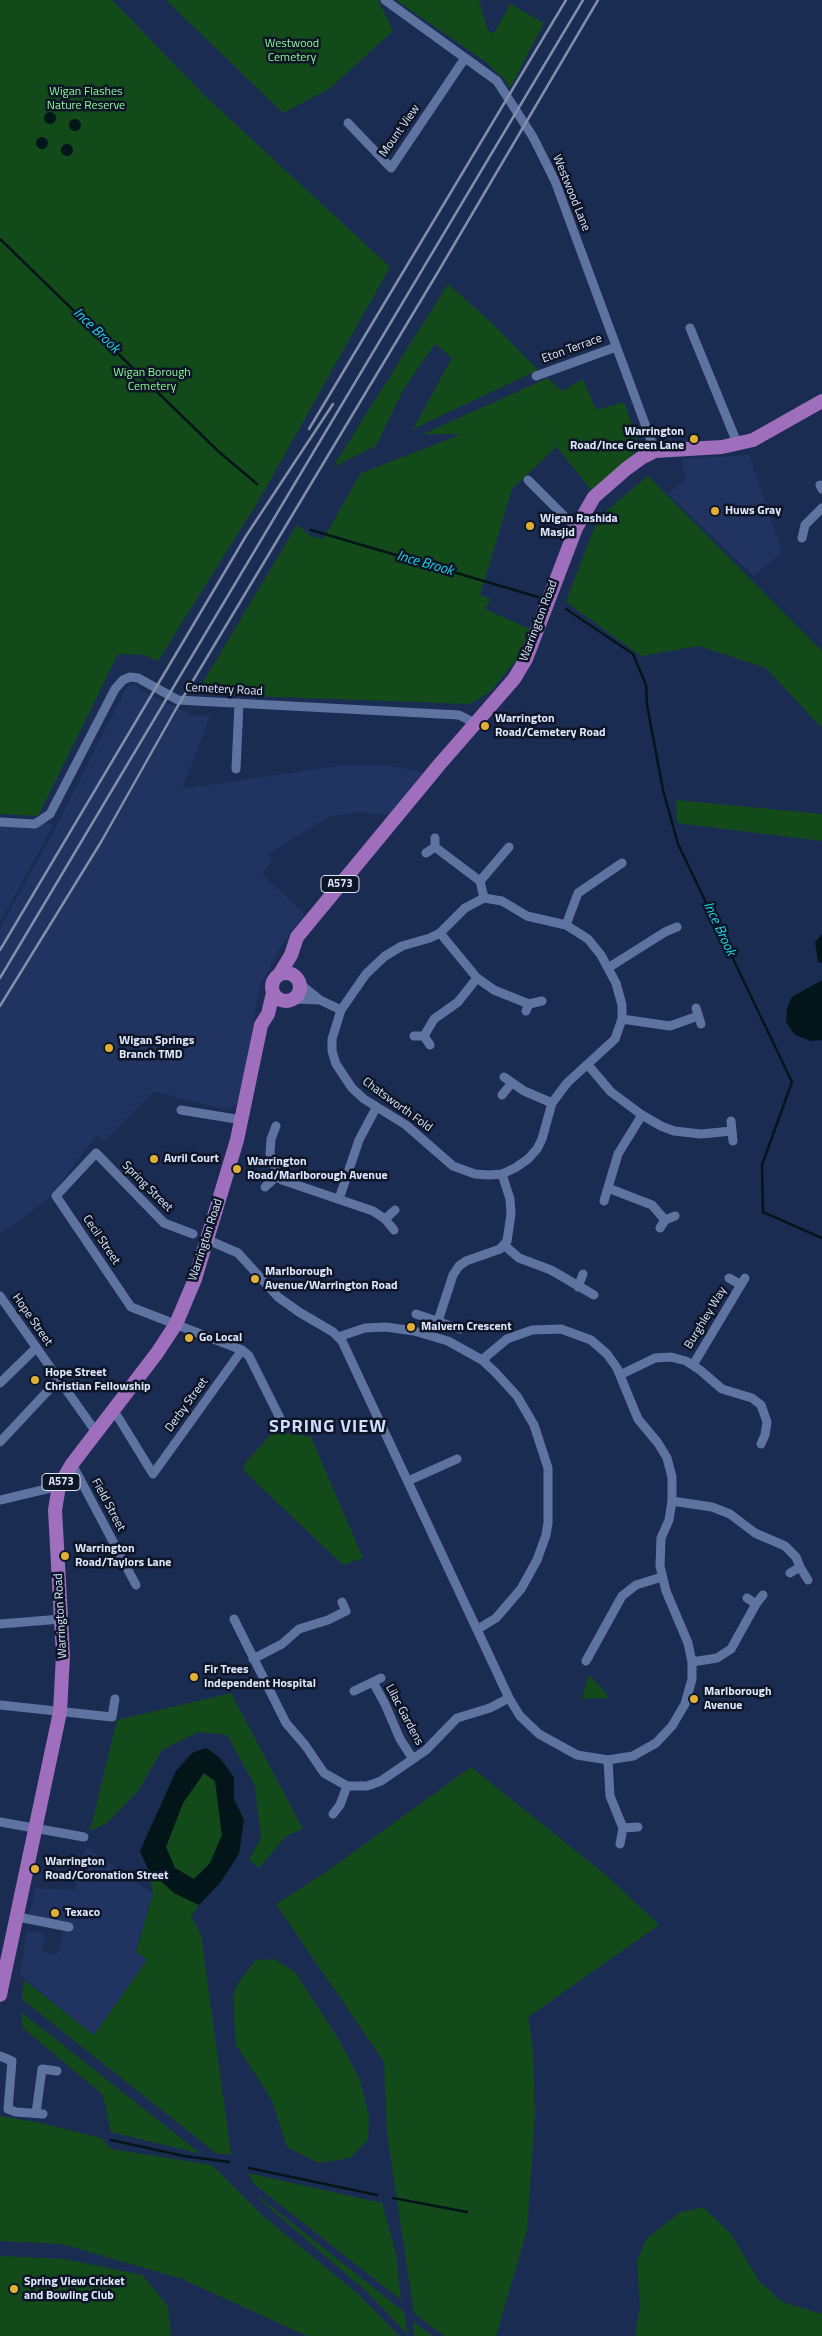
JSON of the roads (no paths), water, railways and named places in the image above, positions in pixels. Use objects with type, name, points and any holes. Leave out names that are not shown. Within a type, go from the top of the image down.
[{"type":"main road","name":"Warrington Road","points":[[279,975],[291,956],[298,937],[439,765],[514,679],[526,659],[545,605],[576,528],[594,497],[626,469],[655,451],[738,445],[753,440],[822,401]]},
{"type":"main road","points":[[268,1014],[299,992],[291,956]]},
{"type":"main road","points":[[279,975],[288,973],[298,981]]},
{"type":"main road","name":"A573","points":[[274,993],[272,985],[279,975]]},
{"type":"main road","name":"Warrington Road","points":[[0,1995],[60,1712],[63,1680],[55,1510],[59,1486],[72,1464],[157,1353],[176,1324],[195,1279],[208,1240],[242,1120],[261,1025],[268,1014],[274,993]]},
{"type":"main road","points":[[274,993],[278,999],[290,1000]]},
{"type":"street","name":"Westwood Lane","points":[[384,0],[497,81],[527,128],[555,181],[655,451]]},
{"type":"street","name":"Mount View","points":[[348,123],[391,168],[465,58]]},
{"type":"street","points":[[690,328],[738,445]]},
{"type":"street","name":"Eton Terrace","points":[[536,376],[616,347]]},
{"type":"street","points":[[528,480],[576,528]]},
{"type":"street","points":[[802,538],[805,525],[822,508]]},
{"type":"street","name":"Cemetery Road","points":[[0,822],[35,824],[50,814],[117,686],[123,680],[134,677],[178,700],[460,715],[475,723]]},
{"type":"street","points":[[236,769],[240,703]]},
{"type":"street","points":[[426,853],[435,843],[480,881],[484,898]]},
{"type":"street","points":[[480,881],[509,847]]},
{"type":"street","points":[[606,862],[612,870]]},
{"type":"street","points":[[566,925],[578,893],[622,864]]},
{"type":"street","name":"Chatsworth Fold","points":[[484,898],[502,901],[527,916],[566,925],[591,942],[608,968],[620,993],[622,1019],[615,1039],[567,1083],[552,1103],[542,1139],[537,1149],[528,1159],[502,1174],[474,1174],[453,1166],[421,1137],[376,1108],[352,1088],[336,1064],[332,1051],[332,1039],[341,1010],[366,974],[385,956],[402,946],[440,933],[464,908],[484,898]]},
{"type":"street","points":[[608,968],[663,928],[677,927]]},
{"type":"street","points":[[440,933],[477,978],[494,990],[527,1008],[542,1001]]},
{"type":"street","points":[[424,1036],[434,1019],[458,1002],[477,978]]},
{"type":"street","points":[[298,981],[320,1000],[341,1010]]},
{"type":"street","points":[[290,1000],[320,1000]]},
{"type":"street","points":[[622,1019],[670,1026],[698,1016]]},
{"type":"street","points":[[414,1036],[424,1036]]},
{"type":"street","points":[[424,1036],[430,1045]]},
{"type":"street","points":[[588,1065],[612,1092],[642,1115],[674,1131],[701,1134],[732,1131]]},
{"type":"street","points":[[504,1077],[511,1084],[552,1103]]},
{"type":"street","points":[[502,1095],[511,1084]]},
{"type":"street","points":[[339,1199],[359,1140],[376,1108]]},
{"type":"street","points":[[181,1110],[242,1120]]},
{"type":"street","points":[[604,1201],[618,1154],[642,1115]]},
{"type":"street","points":[[731,1121],[733,1141]]},
{"type":"street","points":[[276,1126],[267,1138],[271,1161],[277,1176],[282,1180],[373,1211],[385,1219],[394,1230]]},
{"type":"street","name":"Spring Street","points":[[96,1153],[164,1223],[188,1229]]},
{"type":"street","name":"Cecil Street","points":[[96,1153],[56,1196],[131,1307],[176,1324]]},
{"type":"street","points":[[438,1321],[453,1275],[460,1266],[466,1261],[496,1251],[504,1245],[508,1235],[511,1214],[510,1199],[502,1174]]},
{"type":"street","points":[[265,1186],[277,1176]]},
{"type":"street","points":[[608,1188],[652,1205],[663,1224],[675,1216]]},
{"type":"street","points":[[385,1219],[395,1210]]},
{"type":"street","points":[[208,1240],[238,1252],[278,1297],[338,1337],[345,1347],[509,1698],[520,1716],[539,1734],[576,1755],[608,1760],[626,1758],[641,1752],[668,1732],[682,1712],[688,1695],[692,1662],[688,1643],[662,1577],[660,1547],[672,1501],[672,1477],[667,1458],[634,1412],[613,1361],[600,1348],[581,1335],[561,1329],[541,1329],[514,1335],[500,1343],[482,1360]]},
{"type":"street","points":[[504,1245],[519,1258],[551,1270],[594,1295]]},
{"type":"street","points":[[578,1287],[583,1274]]},
{"type":"street","name":"Burghley Way","points":[[693,1365],[743,1281],[729,1278]]},
{"type":"street","name":"Hope Street","points":[[2,1301],[96,1432]]},
{"type":"street","points":[[416,1314],[460,1329]]},
{"type":"street","points":[[176,1324],[242,1350],[254,1362],[281,1420]]},
{"type":"street","points":[[338,1337],[365,1328],[399,1328],[448,1341],[482,1360],[507,1384],[526,1410],[546,1455],[550,1482],[548,1523],[537,1560],[511,1602],[496,1618],[478,1629]]},
{"type":"street","points":[[0,1383],[36,1348]]},
{"type":"street","name":"Derby Street","points":[[112,1412],[118,1417],[153,1474],[242,1350]]},
{"type":"street","points":[[620,1375],[646,1362],[663,1357],[679,1358],[693,1365],[722,1389],[752,1398],[761,1405],[767,1422],[765,1435],[759,1445]]},
{"type":"street","points":[[0,1442],[58,1380]]},
{"type":"street","points":[[408,1482],[457,1459]]},
{"type":"street","name":"Field Street","points":[[72,1464],[136,1584]]},
{"type":"street","points":[[0,1500],[59,1486]]},
{"type":"street","points":[[672,1501],[712,1507],[730,1514],[755,1533],[785,1546],[796,1557],[808,1580]]},
{"type":"street","points":[[790,1573],[800,1567]]},
{"type":"street","points":[[586,1661],[622,1596],[636,1585],[662,1577]]},
{"type":"street","points":[[692,1662],[717,1658],[731,1649],[763,1595]]},
{"type":"street","points":[[748,1598],[756,1604]]},
{"type":"street","points":[[254,1659],[282,1644],[299,1629],[328,1620],[346,1611]]},
{"type":"street","points":[[0,1624],[61,1619]]},
{"type":"street","points":[[234,1619],[286,1723],[305,1744],[315,1763],[329,1777],[347,1786],[374,1784],[386,1778],[426,1750],[456,1718],[490,1708],[509,1698]]},
{"type":"street","points":[[591,1650],[600,1655]]},
{"type":"street","name":"Lilac Gardens","points":[[354,1690],[377,1680],[400,1739],[413,1759]]},
{"type":"street","points":[[0,1705],[112,1717],[115,1699]]},
{"type":"street","points":[[608,1760],[610,1796],[623,1828],[620,1844]]},
{"type":"street","points":[[333,1814],[340,1805],[347,1786]]},
{"type":"street","points":[[0,1822],[84,1837]]},
{"type":"street","points":[[623,1828],[638,1827]]},
{"type":"street","points":[[18,1917],[69,1928]]},
{"type":"street","points":[[0,2056],[12,2061],[8,2109],[16,2112],[40,2114],[42,2069],[57,2071]]},
{"type":"waterway","name":"Ince Brook","points":[[0,239],[218,451],[257,484]]},
{"type":"waterway","name":"Ince Brook","points":[[311,530],[538,597]]},
{"type":"waterway","name":"Ince Brook","points":[[566,609],[633,654],[646,685],[647,705],[663,790],[678,844],[792,1082],[762,1165],[763,1212],[822,1238]]},
{"type":"waterway","points":[[111,2140],[184,2156],[229,2162]]},
{"type":"waterway","points":[[249,2168],[377,2195]]},
{"type":"waterway","points":[[393,2198],[467,2212]]},
{"type":"railway","points":[[309,429],[566,0]]},
{"type":"railway","points":[[0,978],[583,0]]},
{"type":"railway","points":[[0,1006],[101,842],[176,709],[438,272],[598,0]]},
{"type":"railway","points":[[0,950],[246,536],[333,404]]},
{"type":"place","name":"Warrington Road/Ince Green Lane","points":[[694,439]]},
{"type":"place","name":"Huws Gray","points":[[715,511]]},
{"type":"place","name":"Wigan Rashida Masjid","points":[[530,526]]},
{"type":"place","name":"Warrington Road/Cemetery Road","points":[[485,726]]},
{"type":"place","name":"Wigan Springs Branch TMD","points":[[109,1048]]},
{"type":"place","name":"Avril Court","points":[[154,1159]]},
{"type":"place","name":"Warrington Road/Marlborough Avenue","points":[[237,1169]]},
{"type":"place","name":"Marlborough Avenue/Warrington Road","points":[[255,1279]]},
{"type":"place","name":"Malvern Crescent","points":[[411,1327]]},
{"type":"place","name":"Go Local","points":[[189,1338]]},
{"type":"place","name":"Hope Street Christian Fellowship","points":[[35,1380]]},
{"type":"place","name":"Warrington Road/Taylors Lane","points":[[65,1556]]},
{"type":"place","name":"Fir Trees Independent Hospital","points":[[194,1677]]},
{"type":"place","name":"Marlborough Avenue","points":[[694,1699]]},
{"type":"place","name":"Warrington Road/Coronation Street","points":[[35,1869]]},
{"type":"place","name":"Texaco","points":[[55,1913]]},
{"type":"place","name":"Spring View Cricket and Bowling Club","points":[[14,2289]]},
{"type":"district","name":"SPRING VIEW","points":[[328,1428]]},
{"type":"park label","name":"Westwood Cemetery","points":[[292,51]]},
{"type":"park label","name":"Wigan Flashes Nature Reserve","points":[[86,99]]},
{"type":"park label","name":"Wigan Borough Cemetery","points":[[152,380]]}]
